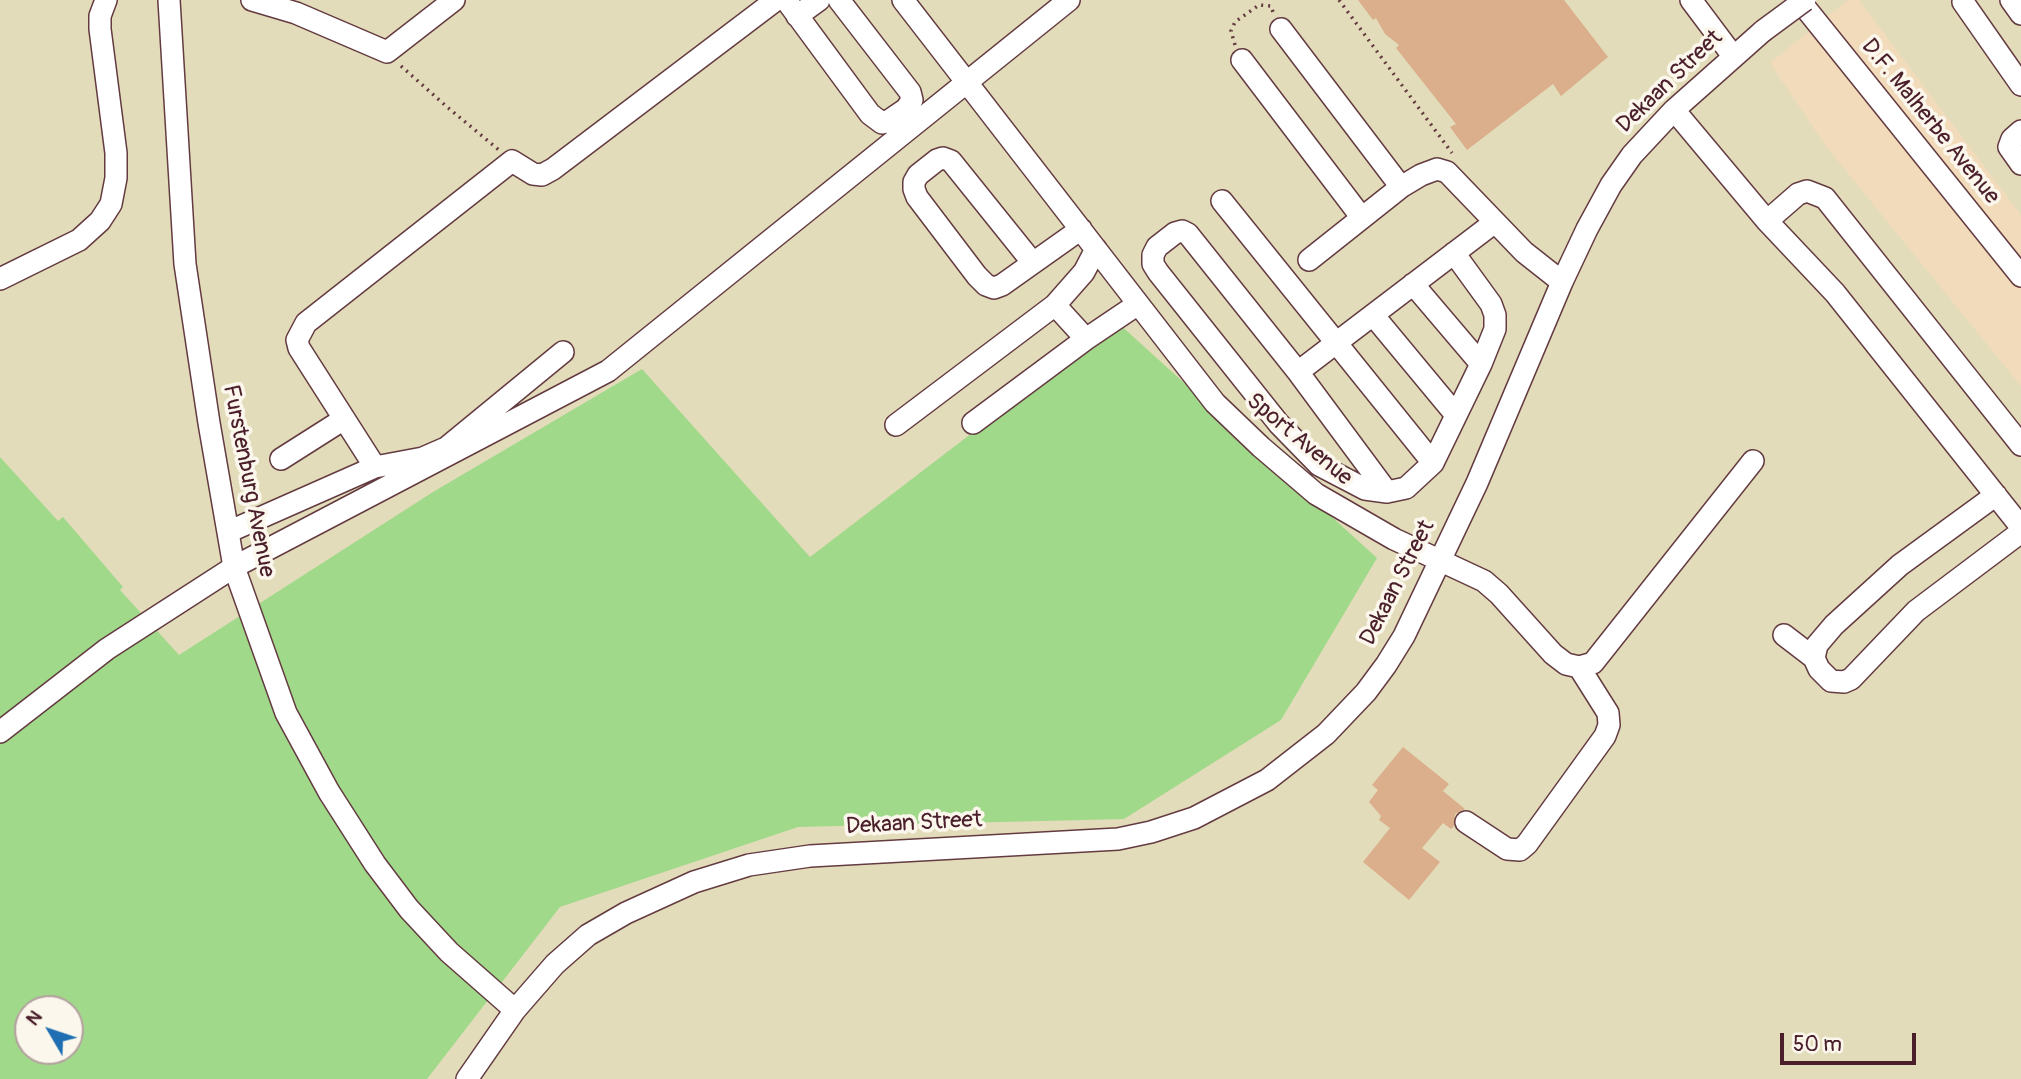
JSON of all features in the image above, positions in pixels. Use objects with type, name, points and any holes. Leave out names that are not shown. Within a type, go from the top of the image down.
[{"type":"street","points":[[0,279],[79,240],[100,221],[111,204],[116,178],[116,153],[100,16],[106,0]]},
{"type":"street","name":"Furstenburg Avenue","points":[[169,0],[185,264],[234,567],[286,713],[329,792],[375,864],[409,909],[449,952],[515,1010]]},
{"type":"street","points":[[252,0],[296,13],[387,52],[454,0]]},
{"type":"street","points":[[375,467],[299,348],[297,340],[306,323],[512,161],[533,174],[542,175],[553,169],[776,0]]},
{"type":"street","points":[[819,0],[792,8],[870,114],[881,123],[887,122],[906,109],[912,100],[910,92],[839,0]]},
{"type":"street","name":"Sport Avenue","points":[[902,0],[1215,403],[1316,494],[1383,533],[1485,581],[1553,654],[1566,664],[1579,667]]},
{"type":"street","points":[[0,732],[107,649],[234,567],[608,371],[1069,0]]},
{"type":"street","points":[[1691,0],[1733,56]]},
{"type":"street","name":"D.F. Malherbe Avenue","points":[[1799,0],[2021,276]]},
{"type":"street","name":"Dekaan Street","points":[[467,1079],[515,1010],[555,964],[588,935],[626,913],[694,882],[749,865],[810,856],[1118,839],[1151,832],[1195,818],[1266,780],[1326,734],[1366,692],[1404,636],[1477,483],[1562,282],[1611,185],[1632,155],[1674,110],[1733,56],[1805,0]]},
{"type":"street","points":[[1963,2],[2021,85]]},
{"type":"street","points":[[1281,29],[1401,187]]},
{"type":"street","points":[[1242,60],[1362,218]]},
{"type":"street","points":[[1674,110],[1767,221],[1841,300],[2021,529],[1916,611],[1851,679],[1844,682],[1831,681],[1819,668],[1814,657],[1784,635]]},
{"type":"street","points":[[2021,131],[2012,139],[2009,147],[2021,164]]},
{"type":"street","points":[[1033,263],[951,161],[943,158],[937,160],[918,175],[914,182],[917,197],[977,276],[986,285],[994,288],[1002,285],[1081,229]]},
{"type":"street","points":[[1309,260],[1401,187],[1437,169],[1447,172],[1524,252],[1562,282]]},
{"type":"street","points":[[1767,221],[1798,194],[1807,191],[1825,198],[2021,445]]},
{"type":"street","points":[[1222,201],[1433,463]]},
{"type":"street","points":[[1298,372],[1496,222]]},
{"type":"street","points":[[1387,492],[1298,372],[1188,234],[1182,231],[1175,233],[1157,247],[1153,254],[1153,264],[1158,272],[1279,424],[1319,465],[1365,489],[1387,492],[1406,488],[1433,463],[1495,329],[1495,315],[1491,304],[1454,253]]},
{"type":"street","points":[[896,425],[1055,305],[1084,272],[1096,249]]},
{"type":"street","points":[[1413,284],[1481,364]]},
{"type":"street","points":[[973,424],[1086,339],[1138,304]]},
{"type":"street","points":[[1055,305],[1086,339]]},
{"type":"street","points":[[1373,315],[1456,415]]},
{"type":"street","points":[[228,532],[375,467],[422,458],[446,448],[563,352]]},
{"type":"street","points":[[281,459],[344,419]]},
{"type":"street","points":[[1466,822],[1507,849],[1520,850],[1527,845],[1605,736],[1609,724],[1608,713],[1579,667],[1593,663],[1752,461]]},
{"type":"street","points":[[1814,657],[1817,645],[1834,625],[1900,565],[1996,495]]},
{"type":"path","points":[[1339,0],[1452,152],[1457,163]]},
{"type":"path","points":[[1242,60],[1232,39],[1231,31],[1235,22],[1259,5],[1265,4],[1271,6],[1281,29]]},
{"type":"path","points":[[387,52],[512,161]]},
{"type":"shaded area","points":[[0,0],[1848,0],[1770,63],[1825,145],[2021,386],[2021,1079],[0,1079]]},
{"type":"shaded area","points":[[1859,0],[2021,0],[2021,215]]},
{"type":"green space","points":[[1117,322],[1377,558],[1281,720],[1124,819],[798,827],[560,907],[427,1079],[0,1079],[0,457],[58,521],[63,517],[123,587],[120,590],[179,655],[433,492],[642,369],[810,557]]},
{"type":"building","points":[[1358,0],[1564,0],[1608,57],[1561,96],[1553,84],[1467,150],[1450,127],[1456,124],[1396,48],[1399,45],[1385,34],[1376,18],[1373,20]]},
{"type":"building","points":[[1403,747],[1449,784],[1443,791],[1465,809],[1455,814],[1454,826],[1451,829],[1443,823],[1422,848],[1440,862],[1409,900],[1363,862],[1390,828],[1379,820],[1381,816],[1369,802],[1378,790],[1372,785]]}]
